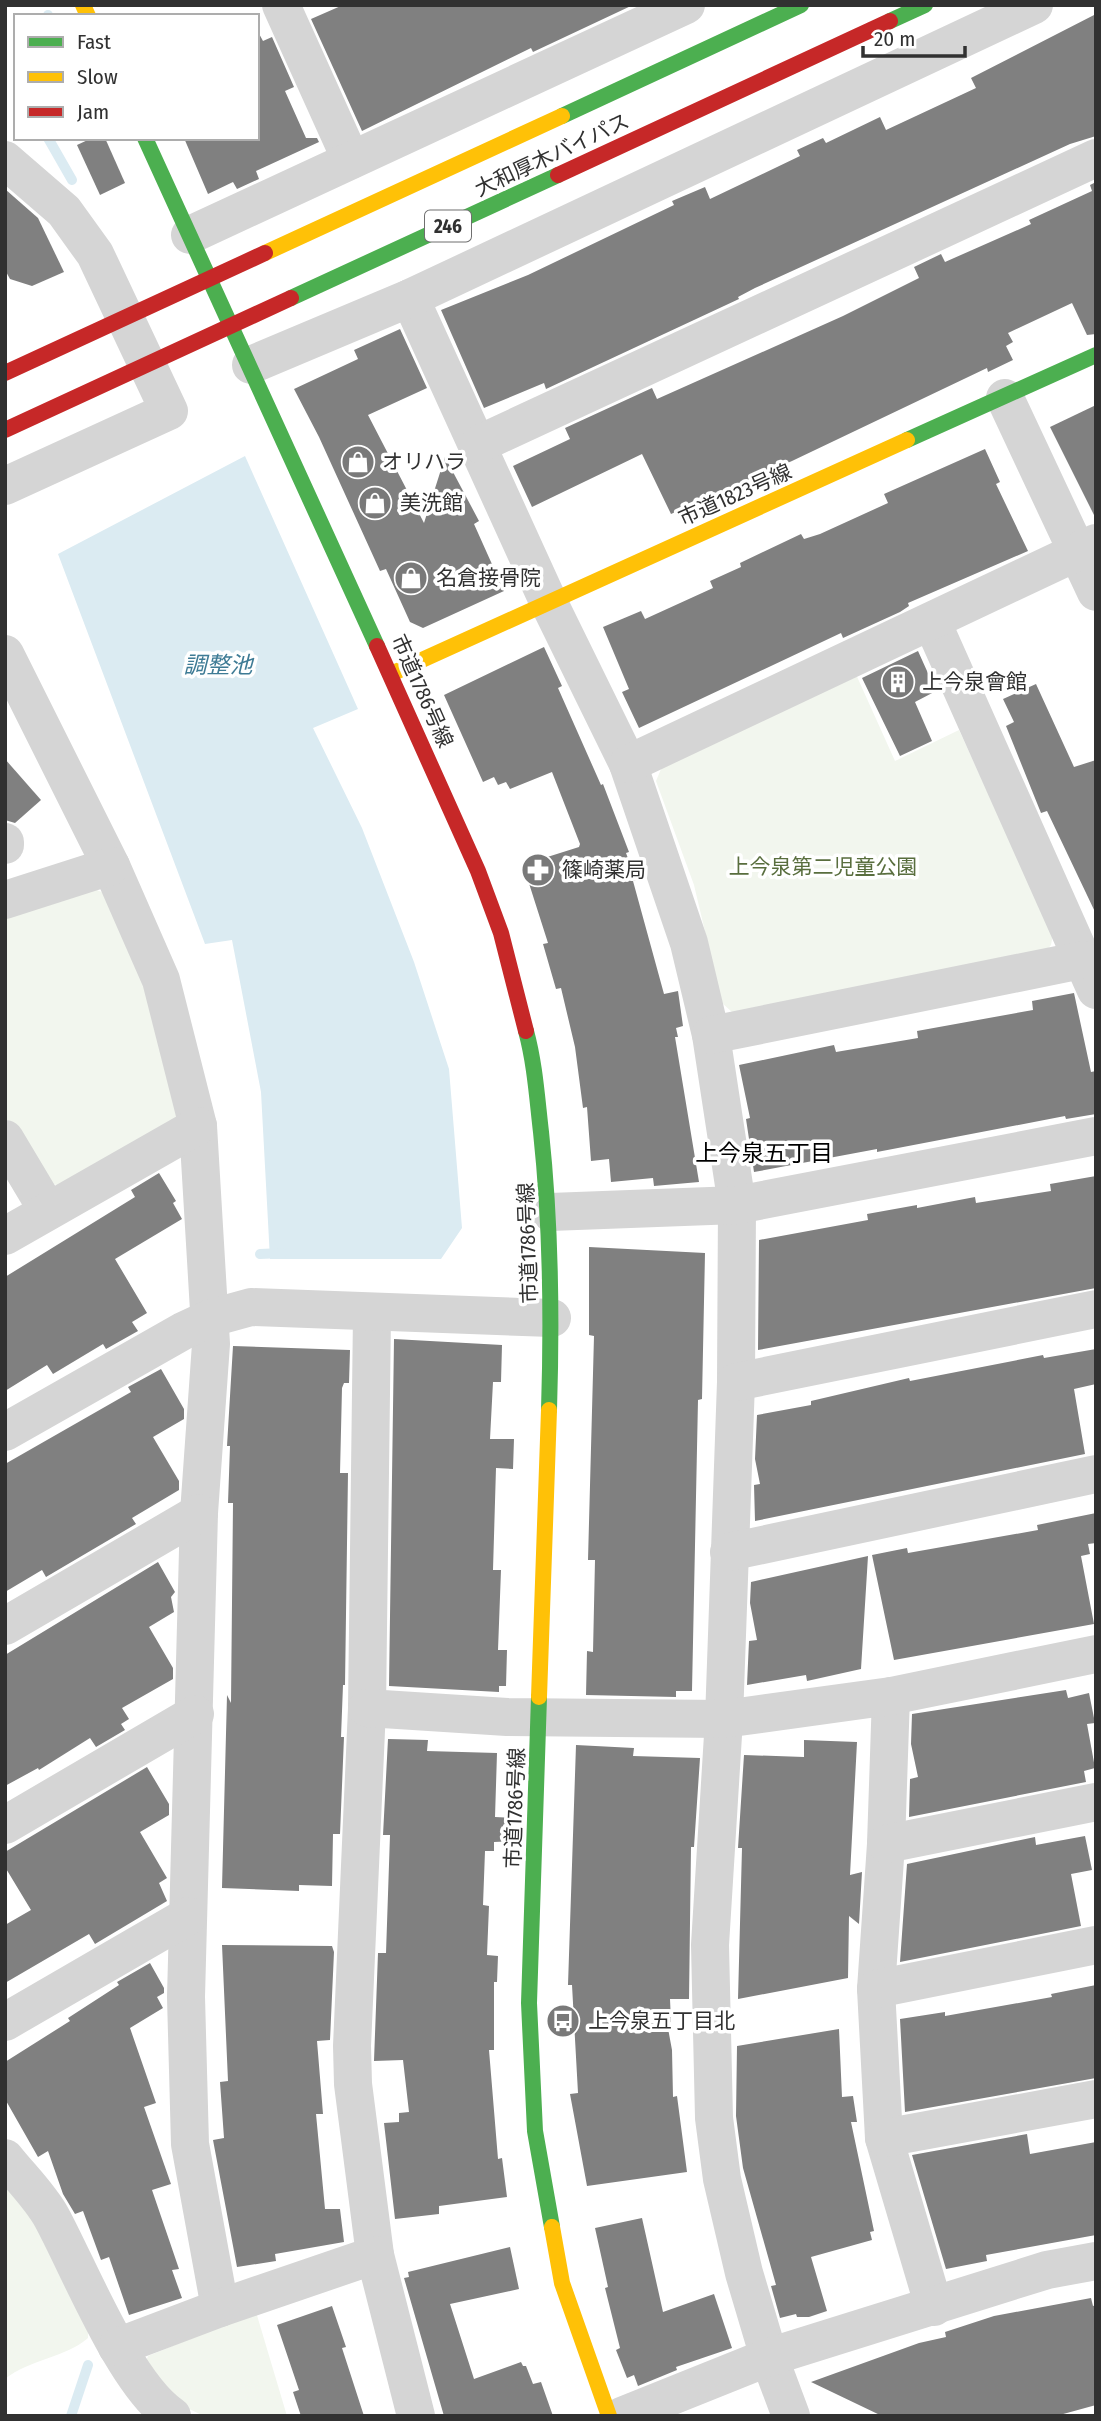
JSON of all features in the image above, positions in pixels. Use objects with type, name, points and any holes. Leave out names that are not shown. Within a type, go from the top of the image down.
[{"type":"main road","name":"大和厚木バイパス","points":[[5,373],[801,5]]},
{"type":"main road","name":"大和厚木バイパス","points":[[5,430],[925,5]]},
{"type":"main road","name":"市道1786号線","points":[[146,140],[251,365],[478,871],[501,933],[533,1057],[550,1212],[552,1318],[541,1557],[539,1718],[529,2003],[535,2131],[562,2283],[609,2416]]},
{"type":"main road","name":"市道1823号線","points":[[391,674],[1096,355]]},
{"type":"street","points":[[281,5],[351,160]]},
{"type":"street","points":[[190,235],[686,5]]},
{"type":"street","points":[[251,365],[410,298],[1034,5]]},
{"type":"street","points":[[479,444],[1096,158]]},
{"type":"street","points":[[5,160],[64,211],[94,254],[169,411],[5,486]]},
{"type":"street","points":[[410,298],[479,444],[548,601],[628,764],[689,943],[711,1035],[737,1205],[736,1382],[724,1719],[710,1945],[714,2118],[722,2179],[769,2357],[791,2416]]},
{"type":"street","points":[[1005,398],[1086,547],[1096,592]]},
{"type":"street","points":[[628,764],[1086,547]]},
{"type":"street","points":[[711,1035],[1089,975],[932,622]]},
{"type":"street","points":[[5,654],[111,866],[161,980],[198,1126],[211,1318],[199,1513],[186,1997],[190,2144],[220,2308]]},
{"type":"street","points":[[5,900],[111,866]]},
{"type":"street","points":[[5,1236],[198,1126]]},
{"type":"street","points":[[550,1212],[737,1205],[1096,1136]]},
{"type":"street","points":[[5,1139],[48,1211]]},
{"type":"street","points":[[5,1432],[211,1318],[251,1307],[372,1314],[552,1318]]},
{"type":"street","points":[[736,1382],[1096,1308]]},
{"type":"street","points":[[372,1314],[367,1708],[352,2046],[353,2084],[375,2255],[416,2416]]},
{"type":"street","points":[[729,1552],[1096,1474]]},
{"type":"street","points":[[5,1626],[199,1513]]},
{"type":"street","points":[[367,1708],[539,1718],[724,1719],[891,1696],[1096,1654]]},
{"type":"street","points":[[891,1696],[887,1844],[876,1989],[884,2138],[934,2307]]},
{"type":"street","points":[[5,1825],[195,1714]]},
{"type":"street","points":[[887,1844],[1096,1802]]},
{"type":"street","points":[[5,2022],[188,1916]]},
{"type":"street","points":[[876,1989],[1096,1945]]},
{"type":"street","points":[[884,2138],[1096,2099]]},
{"type":"street","points":[[5,2158],[50,2214],[117,2347],[160,2408],[172,2416]]},
{"type":"street","points":[[117,2347],[220,2308],[375,2255]]},
{"type":"street","points":[[622,2416],[769,2357],[1047,2270],[1096,2261]]},
{"type":"green space","name":"上今泉第二児童公園","points":[[854,670],[895,761],[959,730],[1053,934],[1051,945],[1041,957],[732,1012],[722,1003],[694,885],[656,781],[664,762]]},
{"type":"green space","points":[[87,886],[104,893],[137,960],[181,1106],[175,1123],[63,1186],[46,1183],[5,1117],[5,909]]},
{"type":"green space","points":[[5,2165],[88,2316],[88,2338],[69,2350],[25,2367],[5,2379]]},
{"type":"green space","points":[[256,2312],[287,2416],[204,2416],[187,2408],[145,2364],[148,2356]]},
{"type":"water","name":"調整池","points":[[245,456],[358,709],[313,728],[362,828],[414,962],[449,1069],[462,1228],[441,1259],[270,1259],[261,1092],[232,940],[205,944],[58,554]]},
{"type":"building","points":[[343,5],[633,5],[533,52],[531,48],[362,131],[311,19]]},
{"type":"building","points":[[1096,14],[1096,136],[1070,144],[755,288],[738,297],[739,299],[546,389],[544,383],[484,408],[441,310],[528,275],[674,205],[672,201],[705,187],[710,199],[800,156],[797,150],[823,138],[826,143],[880,117],[886,130],[976,88],[971,78]]},
{"type":"building","points":[[259,34],[263,41],[272,37],[294,87],[285,91],[306,138],[317,138],[319,142],[256,171],[259,179],[237,189],[233,182],[208,194],[185,140],[259,140]]},
{"type":"building","points":[[88,140],[106,140],[125,183],[100,195],[77,145]]},
{"type":"building","points":[[1096,182],[1096,334],[1087,335],[1072,303],[1008,333],[1013,342],[1006,346],[1013,360],[988,372],[987,368],[792,461],[671,514],[642,454],[532,507],[513,466],[570,439],[565,428],[652,388],[657,399],[843,316],[919,278],[914,267],[941,254],[945,262],[1031,224],[1029,220],[1092,191],[1090,185]]},
{"type":"building","points":[[5,189],[38,218],[64,272],[32,286],[10,279],[5,270]]},
{"type":"building","points":[[400,329],[427,388],[368,415],[424,523],[445,457],[479,521],[474,524],[504,591],[423,628],[410,622],[386,569],[380,571],[294,389],[358,359],[354,350]]},
{"type":"building","points":[[1096,405],[1096,519],[1050,427]]},
{"type":"building","points":[[985,449],[1000,482],[996,484],[1028,551],[908,603],[909,606],[900,612],[843,638],[841,633],[639,728],[622,692],[629,689],[603,627],[641,611],[645,619],[713,588],[710,581],[741,567],[740,563],[801,534],[804,539],[820,534],[888,503],[884,494]]},
{"type":"building","points":[[544,647],[562,686],[558,688],[601,785],[603,784],[629,852],[626,853],[636,880],[633,881],[664,994],[678,991],[683,1026],[676,1028],[678,1037],[675,1037],[699,1182],[654,1186],[653,1178],[611,1182],[609,1159],[591,1161],[587,1107],[583,1108],[575,1047],[561,988],[556,989],[543,944],[548,943],[526,874],[544,869],[541,859],[579,847],[580,844],[552,772],[510,789],[506,782],[498,785],[494,777],[483,782],[444,695]]},
{"type":"building","name":"上今泉會館","points":[[918,651],[936,691],[915,702],[932,741],[900,756],[862,678]]},
{"type":"building","points":[[1036,684],[1074,767],[1096,760],[1096,914],[1047,811],[1041,813],[1006,726],[1014,722],[1003,699]]},
{"type":"building","points":[[5,759],[41,800],[15,823],[5,820]]},
{"type":"building","points":[[1074,993],[1091,1072],[1096,1071],[1096,1114],[1066,1119],[1065,1116],[877,1152],[877,1149],[754,1172],[746,1119],[750,1118],[739,1065],[834,1045],[836,1052],[918,1038],[917,1031],[1033,1010],[1032,1001]]},
{"type":"building","points":[[159,1173],[176,1201],[173,1203],[182,1219],[115,1259],[147,1313],[132,1322],[138,1331],[106,1349],[103,1344],[53,1374],[47,1365],[5,1391],[5,1277],[135,1197],[131,1190]]},
{"type":"building","points":[[1096,1176],[1096,1288],[758,1350],[759,1240],[868,1220],[867,1214],[917,1205],[917,1208],[975,1197],[976,1203],[1051,1191],[1050,1184]]},
{"type":"building","points":[[589,1247],[705,1253],[702,1399],[698,1400],[692,1691],[676,1691],[676,1697],[586,1695],[587,1651],[593,1652],[595,1560],[588,1560],[594,1336],[589,1335]]},
{"type":"building","points":[[394,1339],[502,1345],[501,1382],[493,1382],[490,1439],[514,1439],[513,1469],[496,1468],[493,1570],[501,1570],[498,1650],[507,1650],[506,1686],[499,1686],[499,1692],[389,1686]]},
{"type":"building","points":[[233,1346],[350,1350],[349,1383],[344,1383],[342,1388],[340,1473],[348,1473],[345,1685],[341,1737],[344,1737],[340,1834],[333,1834],[332,1886],[299,1885],[299,1891],[222,1888],[227,1695],[231,1703],[233,1503],[228,1503],[230,1446],[227,1446]]},
{"type":"building","points":[[1096,1349],[1096,1384],[1074,1389],[1085,1454],[755,1521],[754,1485],[760,1484],[755,1459],[757,1415],[811,1405],[811,1401],[909,1378],[910,1381],[1043,1355],[1044,1358]]},
{"type":"building","points":[[161,1369],[184,1409],[184,1419],[153,1437],[179,1481],[179,1490],[132,1518],[136,1524],[46,1577],[42,1570],[5,1592],[5,1464],[131,1392],[128,1387]]},
{"type":"building","points":[[1096,1513],[1096,1543],[1088,1544],[1090,1554],[1081,1556],[1094,1624],[894,1660],[872,1555],[907,1548],[908,1553],[1038,1530],[1037,1525]]},
{"type":"building","points":[[868,1556],[861,1669],[807,1681],[806,1675],[747,1685],[749,1641],[757,1640],[750,1603],[751,1582]]},
{"type":"building","points":[[158,1562],[175,1592],[171,1597],[174,1612],[149,1627],[173,1668],[173,1679],[122,1708],[129,1719],[121,1724],[125,1730],[96,1747],[90,1738],[39,1770],[38,1768],[5,1786],[5,1655]]},
{"type":"building","points":[[1066,1690],[1068,1698],[1089,1693],[1095,1723],[1087,1724],[1095,1768],[1084,1771],[1086,1782],[909,1817],[910,1779],[918,1777],[911,1744],[912,1714]]},
{"type":"building","points":[[388,1739],[428,1740],[427,1751],[497,1753],[495,1817],[513,1818],[513,1841],[494,1842],[494,1851],[485,1851],[483,1905],[489,1906],[487,1955],[498,1956],[497,1982],[494,1982],[494,2050],[489,2050],[498,2159],[502,2158],[507,2197],[439,2206],[439,2214],[395,2219],[384,2123],[399,2122],[399,2113],[409,2112],[403,2060],[374,2061],[378,1953],[386,1953],[390,1835],[383,1835]]},
{"type":"building","points":[[804,1740],[857,1742],[850,1875],[862,1872],[859,1924],[849,1916],[848,1978],[738,1999],[742,1848],[738,1848],[744,1755],[804,1757]]},
{"type":"building","points":[[576,1745],[634,1748],[633,1756],[700,1758],[694,1847],[691,1847],[689,1999],[670,1999],[671,2022],[667,2023],[672,2050],[673,2097],[677,2096],[687,2172],[587,2186],[570,2094],[578,2093],[572,1985],[568,1985]]},
{"type":"building","points":[[147,1767],[169,1804],[169,1815],[140,1832],[167,1878],[159,1883],[167,1901],[95,1944],[89,1934],[5,1983],[5,1925],[31,1910],[5,1867],[5,1852]]},
{"type":"building","points":[[1085,1836],[1092,1870],[1071,1874],[1081,1926],[900,1962],[907,1864],[1035,1837],[1036,1845]]},
{"type":"building","points":[[222,1945],[332,1946],[334,1952],[330,2040],[317,2041],[323,2114],[316,2114],[325,2209],[340,2209],[344,2242],[275,2254],[276,2261],[237,2267],[213,2140],[224,2138],[220,2082],[228,2081]]},
{"type":"building","points":[[150,1963],[164,1988],[164,1993],[157,1997],[163,2008],[130,2028],[156,2103],[144,2107],[171,2184],[152,2190],[179,2269],[172,2270],[182,2298],[129,2315],[109,2257],[101,2260],[83,2211],[75,2214],[63,2194],[48,2151],[38,2157],[5,2099],[5,2062],[70,2021],[68,2018],[119,1985],[117,1982]]},
{"type":"building","points":[[1096,1985],[1096,2078],[905,2112],[900,2019],[945,2012],[945,2016],[1052,1997],[1051,1994]]},
{"type":"building","points":[[839,2029],[842,2097],[853,2096],[857,2122],[851,2122],[874,2231],[870,2232],[872,2240],[811,2257],[827,2311],[809,2317],[797,2317],[796,2314],[780,2318],[771,2286],[776,2285],[743,2168],[736,2116],[737,2046]]},
{"type":"building","points":[[1027,2134],[1030,2154],[1096,2142],[1096,2235],[986,2255],[987,2261],[946,2269],[912,2155]]},
{"type":"building","points":[[642,2218],[663,2312],[714,2294],[732,2348],[676,2367],[677,2370],[638,2386],[634,2375],[627,2378],[616,2350],[620,2348],[605,2288],[608,2287],[595,2228]]},
{"type":"building","points":[[510,2247],[519,2289],[450,2304],[474,2379],[521,2362],[526,2366],[533,2384],[541,2382],[553,2416],[444,2416],[404,2278],[409,2277],[408,2272]]},
{"type":"building","points":[[1091,2298],[1093,2306],[1096,2305],[1096,2405],[1056,2416],[882,2416],[811,2382],[919,2343],[946,2337],[945,2332],[994,2316]]},
{"type":"building","points":[[332,2306],[346,2347],[342,2348],[364,2416],[301,2416],[293,2392],[299,2390],[277,2325]]},
{"type":"waterway","points":[[49,140],[72,180]]},
{"type":"waterway","points":[[260,1254],[282,1253]]},
{"type":"waterway","points":[[71,2416],[88,2365]]},
{"type":"traffic: fast","points":[[562,116],[801,5]]},
{"type":"traffic: fast","points":[[890,21],[925,5]]},
{"type":"traffic: fast","points":[[146,140],[377,646]]},
{"type":"traffic: fast","points":[[291,298],[558,175]]},
{"type":"traffic: fast","points":[[907,440],[1096,355]]},
{"type":"traffic: fast","points":[[526,1031],[532,1056],[547,1201],[549,1410]]},
{"type":"traffic: fast","points":[[539,1697],[529,2003],[535,2131],[552,2227]]},
{"type":"traffic: slow","points":[[83,5],[87,14]]},
{"type":"traffic: slow","points":[[265,253],[562,116]]},
{"type":"traffic: slow","points":[[391,674],[907,440]]},
{"type":"traffic: slow","points":[[539,1697],[549,1410]]},
{"type":"traffic: slow","points":[[552,2227],[562,2283],[609,2416]]},
{"type":"traffic: jam","points":[[558,175],[890,21]]},
{"type":"traffic: jam","points":[[5,373],[265,253]]},
{"type":"traffic: jam","points":[[5,430],[291,298]]},
{"type":"traffic: jam","points":[[377,646],[478,871],[501,933],[526,1031]]},
{"type":"place","name":"オリハラ","points":[[358,462]]},
{"type":"place","name":"美洗館","points":[[375,503]]},
{"type":"place","name":"名倉接骨院","points":[[411,578]]},
{"type":"place","name":"上今泉會館","points":[[898,682]]},
{"type":"place","name":"篠崎薬局","points":[[538,870]]},
{"type":"place","name":"上今泉五丁目北","points":[[563,2021]]},
{"type":"district","name":"上今泉五丁目","points":[[764,1153]]}]
